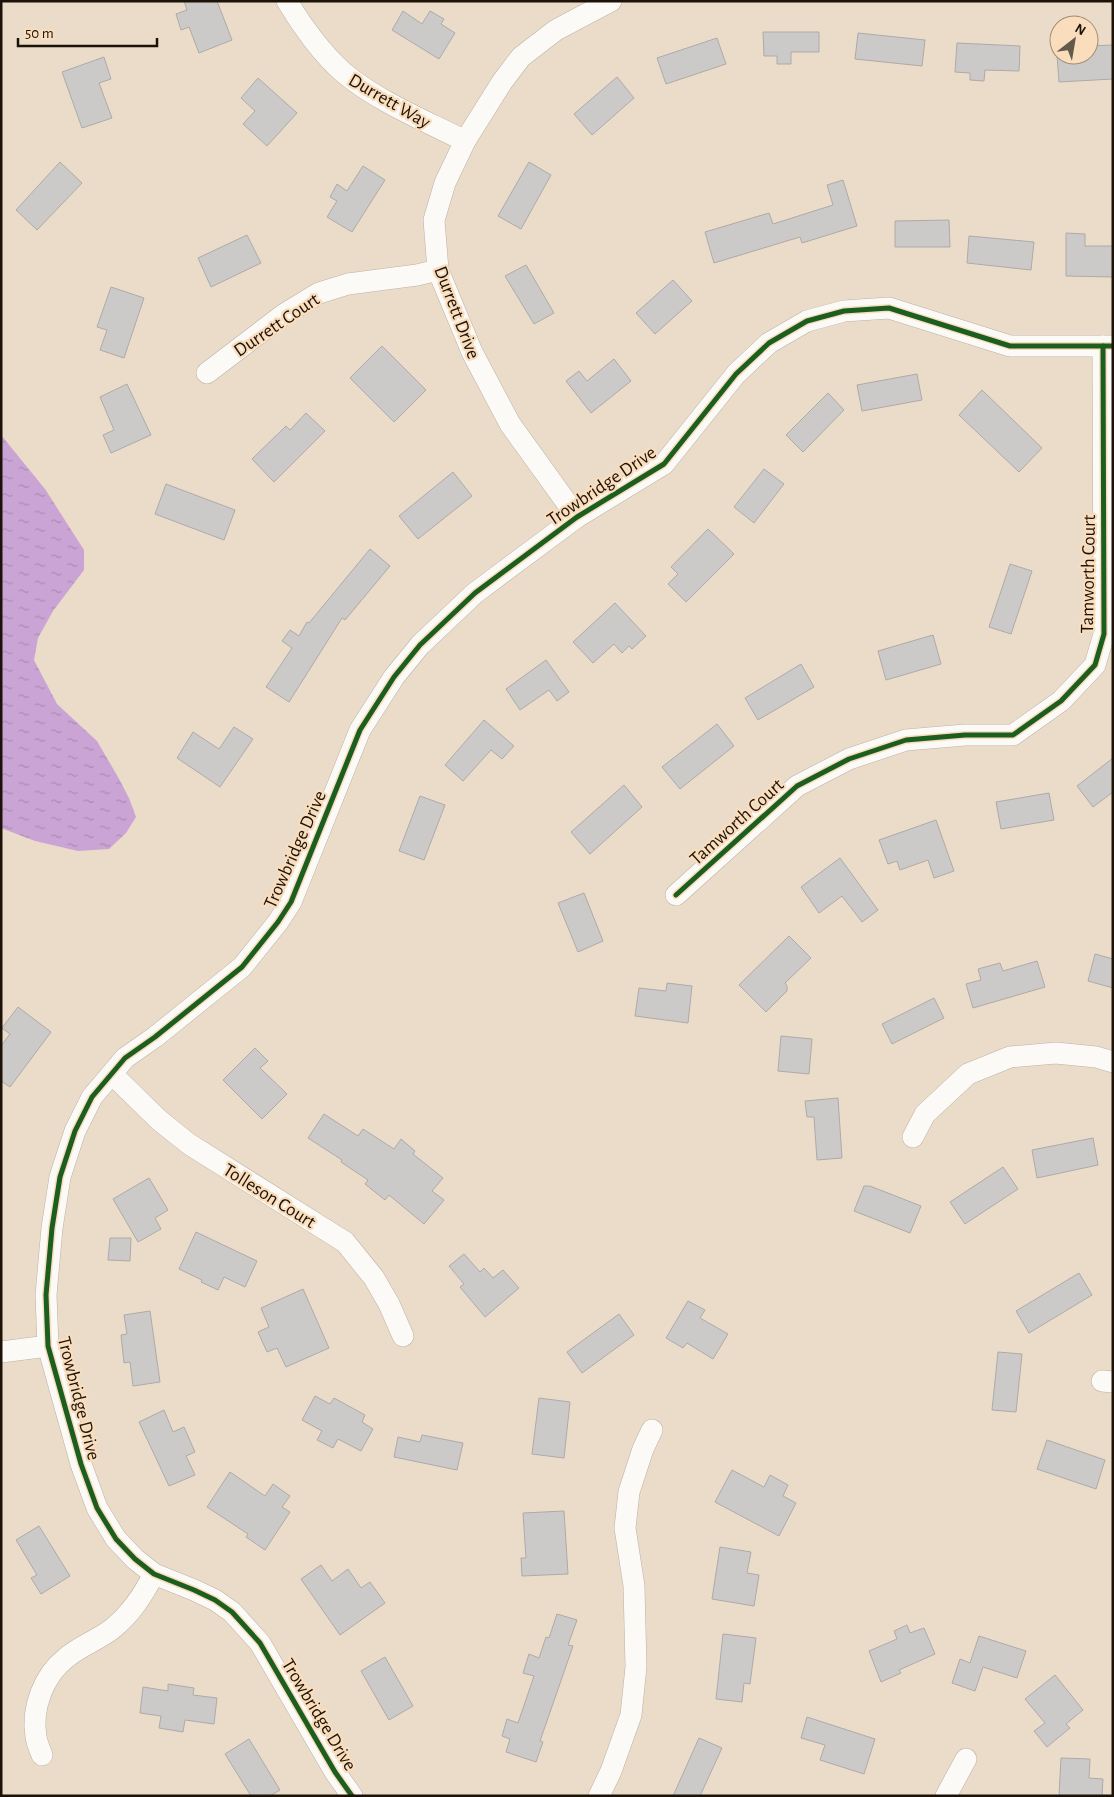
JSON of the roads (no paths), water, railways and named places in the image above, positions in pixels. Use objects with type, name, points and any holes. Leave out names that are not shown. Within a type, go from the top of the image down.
[{"type":"street","name":"Durrett Way","points":[[287,1],[295,16],[344,73],[374,94],[465,141]]},
{"type":"street","name":"Durrett Drive","points":[[577,517],[510,424],[472,352],[438,270],[434,220],[445,183],[465,141],[502,82],[521,57],[556,30],[611,1]]},
{"type":"street","name":"Durrett Court","points":[[207,373],[283,315],[318,293],[348,284],[418,275],[438,270]]},
{"type":"street","name":"Trowbridge Drive","points":[[352,1796],[335,1772],[260,1643],[232,1612],[194,1590],[154,1574],[135,1559],[116,1539],[97,1508],[80,1464],[48,1346],[46,1295],[52,1228],[60,1177],[75,1131],[92,1097],[125,1058],[155,1037],[242,967],[278,922],[291,902],[360,730],[394,677],[420,645],[475,593],[577,517],[664,464],[736,374],[769,343],[807,321],[844,311],[889,308],[1010,346],[1108,346]]},
{"type":"street","name":"Tamworth Court","points":[[676,895],[797,786],[849,759],[906,740],[965,735],[1013,734],[1061,702],[1095,665],[1104,634],[1108,346]]},
{"type":"street","points":[[913,1137],[925,1114],[968,1074],[1010,1057],[1056,1053],[1096,1057],[1113,1062]]},
{"type":"street","name":"Tolleson Court","points":[[112,1074],[159,1120],[189,1144],[345,1242],[374,1278],[389,1304],[403,1336]]},
{"type":"street","points":[[1,1352],[48,1346]]},
{"type":"street","points":[[599,1796],[611,1771],[631,1715],[636,1667],[634,1586],[624,1528],[629,1492],[643,1449],[652,1430]]},
{"type":"street","points":[[42,1756],[36,1737],[36,1718],[39,1695],[51,1672],[66,1657],[112,1630],[142,1598],[154,1574]]},
{"type":"street","points":[[946,1796],[966,1759]]},
{"type":"water","points":[[1,435],[45,489],[84,550],[84,570],[53,611],[38,638],[34,660],[57,704],[97,741],[129,798],[136,817],[126,833],[109,849],[78,851],[35,841],[1,828]]}]
